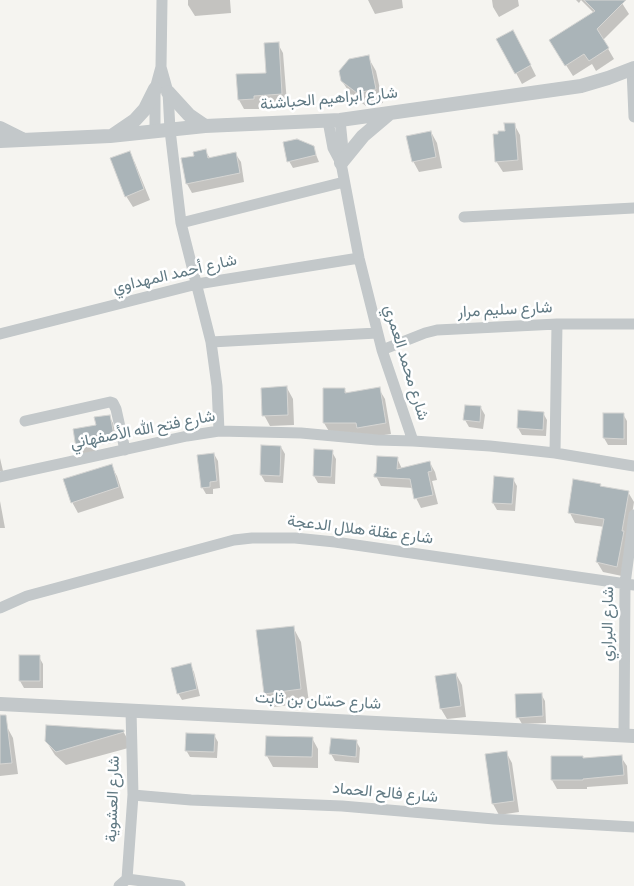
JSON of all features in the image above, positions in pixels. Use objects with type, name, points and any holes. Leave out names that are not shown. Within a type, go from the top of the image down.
[{"type":"street","points":[[155,132],[161,91],[162,0]]},
{"type":"street","points":[[633,68],[634,117]]},
{"type":"street","name":"شارع ابراهيم الحباشنة","points":[[0,141],[110,136],[205,126],[334,120],[390,114],[582,86],[633,68]]},
{"type":"street","points":[[161,91],[205,126]]},
{"type":"street","points":[[161,91],[170,130],[180,223],[212,342],[219,431]]},
{"type":"street","points":[[110,136],[135,120],[161,91]]},
{"type":"street","points":[[341,163],[364,136],[390,114]]},
{"type":"street","name":"شارع محمد العمري","points":[[334,120],[343,150],[341,163],[344,182],[359,258],[377,333],[412,441],[490,446],[555,453],[634,466]]},
{"type":"street","points":[[0,128],[23,140]]},
{"type":"street","points":[[180,223],[344,182]]},
{"type":"street","points":[[464,217],[634,208]]},
{"type":"street","name":"شارع أحمد المهداوي","points":[[0,334],[196,284],[359,258]]},
{"type":"street","points":[[555,453],[557,324]]},
{"type":"street","name":"شارع سليم مرار","points":[[382,350],[437,330],[557,324],[634,324]]},
{"type":"street","points":[[212,342],[377,333]]},
{"type":"street","points":[[25,421],[110,402],[113,403],[116,409],[125,450]]},
{"type":"street","name":"شارع فتح الله الأصفهاني","points":[[0,477],[187,436],[219,431],[301,433],[377,440],[412,441]]},
{"type":"street","name":"شارع البراري","points":[[629,735],[629,585],[634,515]]},
{"type":"street","name":"شارع عقلة هلال الدعجة","points":[[0,608],[26,596],[234,540],[252,538],[295,538],[335,542],[629,585]]},
{"type":"street","name":"شارع حسّان بن ثابت","points":[[0,704],[629,735]]},
{"type":"street","name":"شارع العشوية","points":[[123,882],[133,795],[131,710]]},
{"type":"street","name":"شارع فالح الحماد","points":[[133,795],[191,800],[342,806],[494,819],[634,827]]},
{"type":"street","points":[[123,882],[180,886]]},
{"type":"building","points":[[584,0],[626,0],[597,29],[609,48],[589,61],[584,54],[565,66],[549,40],[595,11]]},
{"type":"building","points":[[513,30],[531,65],[515,74],[496,39]]},
{"type":"building","points":[[279,42],[282,94],[254,96],[254,99],[238,100],[236,74],[266,73],[264,43]]},
{"type":"building","points":[[369,55],[376,89],[357,93],[341,81],[339,71],[349,59]]},
{"type":"building","points":[[504,123],[515,123],[518,160],[495,162],[493,134],[498,134],[498,131],[505,131]]},
{"type":"building","points":[[431,131],[436,157],[412,162],[406,136]]},
{"type":"building","points":[[297,139],[314,146],[316,155],[287,162],[283,142]]},
{"type":"building","points":[[206,149],[208,158],[236,152],[240,173],[186,184],[181,158],[194,156],[193,152]]},
{"type":"building","points":[[130,151],[144,189],[125,197],[110,158]]},
{"type":"building","points":[[287,386],[288,415],[262,416],[261,388]]},
{"type":"building","points":[[380,387],[386,423],[357,428],[356,423],[323,423],[323,388],[345,388],[345,393]]},
{"type":"building","points":[[465,405],[481,406],[480,422],[463,420]]},
{"type":"building","points":[[518,410],[544,412],[543,430],[517,428]]},
{"type":"building","points":[[603,413],[624,413],[624,439],[603,438]]},
{"type":"building","points":[[110,415],[114,435],[92,439],[93,445],[76,448],[73,429],[96,425],[94,417]]},
{"type":"building","points":[[261,445],[281,446],[280,476],[260,475]]},
{"type":"building","points":[[314,449],[333,450],[331,477],[313,476]]},
{"type":"building","points":[[214,453],[217,481],[210,482],[210,487],[201,488],[197,455]]},
{"type":"building","points":[[377,456],[398,457],[397,469],[430,461],[432,471],[428,472],[433,495],[414,499],[410,479],[374,477]]},
{"type":"building","points":[[112,464],[119,487],[71,503],[63,479]]},
{"type":"building","points":[[494,476],[514,478],[512,504],[492,503]]},
{"type":"building","points":[[573,479],[629,491],[617,567],[596,562],[604,519],[568,513]]},
{"type":"building","points":[[294,626],[301,689],[264,694],[256,630]]},
{"type":"building","points":[[19,655],[40,655],[40,681],[19,681]]},
{"type":"building","points":[[191,663],[197,689],[177,694],[171,668]]},
{"type":"building","points":[[456,673],[461,706],[440,709],[435,676]]},
{"type":"building","points":[[542,693],[543,716],[516,718],[515,694]]},
{"type":"building","points":[[0,715],[6,715],[12,763],[0,764]]},
{"type":"building","points":[[46,725],[124,730],[124,732],[56,752],[45,741]]},
{"type":"building","points":[[186,733],[215,734],[214,752],[185,751]]},
{"type":"building","points":[[266,736],[313,737],[312,757],[265,756]]},
{"type":"building","points":[[331,738],[357,740],[356,757],[329,754]]},
{"type":"building","points":[[507,751],[514,801],[492,804],[485,754]]},
{"type":"building","points":[[622,755],[624,775],[583,780],[551,780],[551,756],[583,756],[583,758]]}]
